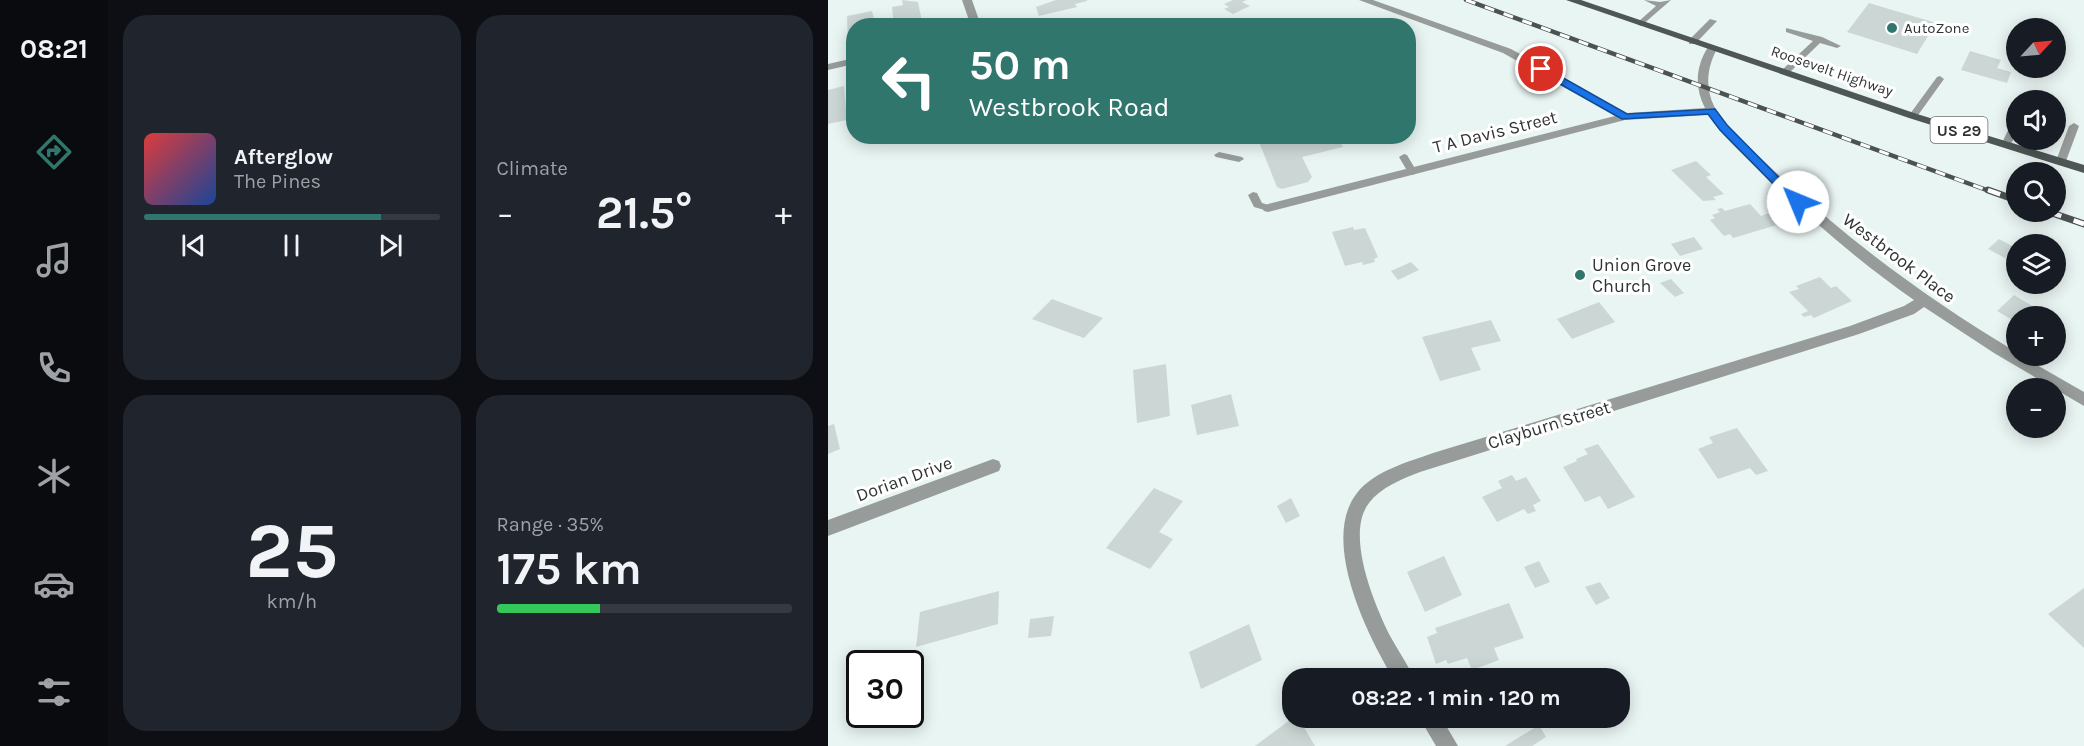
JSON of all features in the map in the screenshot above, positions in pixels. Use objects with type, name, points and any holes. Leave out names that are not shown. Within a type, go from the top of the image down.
[{"type":"main road","name":"Roosevelt Highway","points":[[1578,1],[1712,49],[2006,145]]},
{"type":"main road","name":"Roosevelt Highway","points":[[2023,150],[2084,169]]},
{"type":"street","points":[[967,0],[973,18]]},
{"type":"street","points":[[1364,0],[1414,18]]},
{"type":"street","points":[[1416,19],[1507,51],[1625,117]]},
{"type":"street","name":"Westbrook Place","points":[[1712,49],[1704,60],[1701,72],[1711,111],[1723,128],[1798,202],[1855,251],[1924,301],[2019,362],[2084,400]]},
{"type":"street","points":[[828,67],[846,63]]},
{"type":"street","name":"T A Davis Street","points":[[1268,208],[1625,117],[1711,111]]},
{"type":"street","name":"Clayburn Street","points":[[1399,668],[1365,600],[1351,543],[1352,521],[1361,500],[1383,481],[1433,460],[1854,330],[1909,310],[1924,301]]},
{"type":"street","name":"Dorian Drive","points":[[828,528],[993,466]]},
{"type":"street","points":[[1436,728],[1448,746]]},
{"type":"lane","points":[[1648,0],[1665,2]]},
{"type":"lane","points":[[1641,24],[1665,2]]},
{"type":"lane","points":[[1692,42],[1713,21]]},
{"type":"lane","points":[[1789,30],[1837,46]]},
{"type":"lane","points":[[1785,72],[1819,39]]},
{"type":"lane","points":[[1913,116],[1940,79]]},
{"type":"lane","points":[[2061,161],[2074,126]]},
{"type":"lane","points":[[1219,155],[1239,159]]},
{"type":"lane","points":[[1404,157],[1412,172]]},
{"type":"lane","points":[[1253,195],[1258,205],[1268,208]]},
{"type":"building","points":[[902,0],[918,2],[921,18],[893,18],[892,7],[903,5]]},
{"type":"building","points":[[1056,0],[1087,1],[1075,4],[1077,7],[1039,16],[1036,7]]},
{"type":"building","points":[[1233,0],[1247,0],[1242,2],[1250,6],[1233,14],[1224,9],[1229,7],[1224,4]]},
{"type":"building","name":"AutoZone","points":[[1869,3],[1936,23],[1917,54],[1847,32]]},
{"type":"building","points":[[872,11],[874,18],[847,18],[847,16]]},
{"type":"building","points":[[1970,51],[2001,60],[1997,68],[2006,71],[2006,78],[2009,78],[2007,83],[1961,70]]},
{"type":"building","points":[[844,86],[846,120],[828,124],[828,90]]},
{"type":"building","points":[[1260,144],[1341,144],[1343,147],[1302,157],[1312,177],[1308,182],[1282,189],[1277,187]]},
{"type":"building","points":[[1696,161],[1711,175],[1706,177],[1724,194],[1713,197],[1716,200],[1703,201],[1671,170]]},
{"type":"building","points":[[1750,204],[1761,216],[1769,213],[1777,225],[1733,238],[1730,234],[1724,236],[1710,220],[1715,218],[1712,215],[1720,212],[1717,209],[1722,208],[1725,211]]},
{"type":"building","points":[[1353,227],[1354,230],[1365,228],[1378,257],[1374,259],[1375,262],[1345,266],[1332,232]]},
{"type":"building","points":[[1694,237],[1703,249],[1680,256],[1671,244]]},
{"type":"building","points":[[1999,239],[2006,243],[2006,257],[2005,258],[1988,249]]},
{"type":"building","points":[[1411,262],[1419,270],[1398,280],[1391,271]]},
{"type":"building","points":[[1820,277],[1831,288],[1836,286],[1852,301],[1814,318],[1811,315],[1804,317],[1801,314],[1808,311],[1789,292],[1799,289],[1796,286]]},
{"type":"building","points":[[1671,279],[1684,293],[1675,297],[1660,283]]},
{"type":"building","points":[[2014,295],[2032,306],[2006,306],[2006,316],[1997,311]]},
{"type":"building","points":[[1052,299],[1103,318],[1084,338],[1032,319]]},
{"type":"building","points":[[1599,302],[1615,322],[1572,339],[1557,319]]},
{"type":"building","points":[[1491,320],[1501,341],[1471,348],[1481,370],[1440,381],[1422,337]]},
{"type":"building","points":[[1166,364],[1170,416],[1137,423],[1133,370]]},
{"type":"building","points":[[1231,394],[1239,426],[1197,435],[1191,405]]},
{"type":"building","points":[[834,424],[840,449],[828,454],[828,426]]},
{"type":"building","points":[[1737,428],[1768,471],[1756,475],[1750,468],[1718,479],[1698,449],[1713,443],[1709,437]]},
{"type":"building","points":[[1598,444],[1635,497],[1608,509],[1600,496],[1585,502],[1563,467],[1588,454],[1584,449]]},
{"type":"building","points":[[1512,475],[1516,481],[1526,477],[1541,501],[1533,505],[1536,511],[1528,514],[1524,509],[1497,522],[1482,497],[1502,488],[1498,481]]},
{"type":"building","points":[[1154,488],[1183,501],[1159,532],[1173,539],[1150,569],[1106,548]]},
{"type":"building","points":[[1291,498],[1300,516],[1286,523],[1277,506]]},
{"type":"building","points":[[1444,556],[1462,595],[1425,612],[1407,572]]},
{"type":"building","points":[[1539,561],[1550,582],[1535,588],[1524,567]]},
{"type":"building","points":[[1600,582],[1610,598],[1596,605],[1585,587]]},
{"type":"building","points":[[2084,588],[2084,648],[2048,614]]},
{"type":"building","points":[[999,591],[998,624],[916,647],[920,612]]},
{"type":"building","points":[[1509,603],[1524,638],[1494,648],[1499,660],[1471,668],[1467,658],[1448,664],[1446,660],[1436,664],[1427,637],[1437,633],[1435,628]]},
{"type":"building","points":[[1054,616],[1051,636],[1028,638],[1030,619]]},
{"type":"building","points":[[1249,624],[1262,660],[1201,689],[1189,652]]},
{"type":"building","points":[[1282,726],[1282,728],[1304,728],[1315,746],[1255,746]]},
{"type":"building","points":[[1534,728],[1541,728],[1546,737],[1532,746],[1505,746]]},
{"type":"railway","points":[[1466,0],[1992,192]]},
{"type":"railway","points":[[1988,190],[2006,196]]},
{"type":"railway","points":[[2066,218],[2084,224]]},
{"type":"place","name":"AutoZone","points":[[1892,28]]},
{"type":"place","name":"Union Grove Church","points":[[1580,275]]},
{"type":"route","points":[[1541,69],[1625,117],[1711,111],[1723,128],[1798,202]]}]
